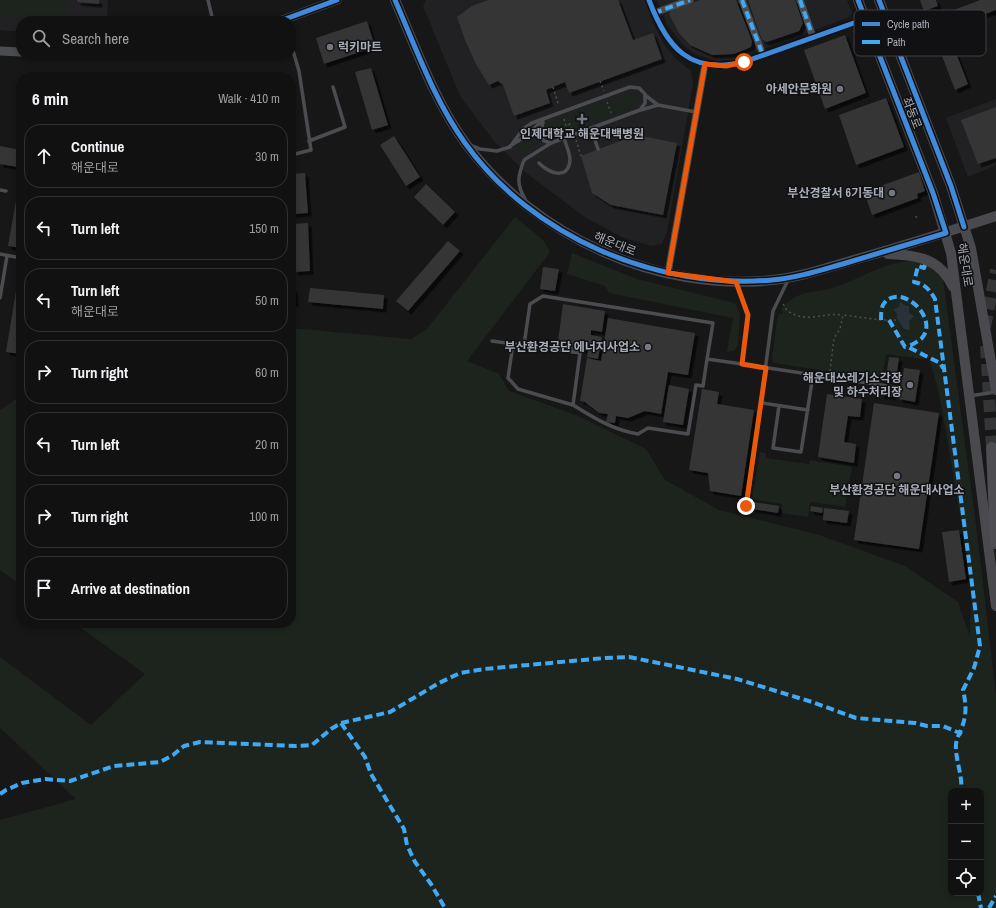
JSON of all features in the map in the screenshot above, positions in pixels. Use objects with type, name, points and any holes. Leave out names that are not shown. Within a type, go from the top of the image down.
[{"type":"highway","points":[[996,466],[992,448],[996,543]]},
{"type":"main road","name":"해운대로","points":[[395,0],[435,92],[465,143],[495,180],[533,212],[578,240],[632,263],[668,273],[736,282],[789,278],[946,233],[951,253],[996,606]]},
{"type":"main road","name":"좌동로","points":[[858,0],[862,10]]},
{"type":"main road","name":"좌동로","points":[[879,0],[883,10]]},
{"type":"main road","name":"좌동로","points":[[879,56],[946,233]]},
{"type":"main road","name":"좌동로","points":[[901,56],[951,186],[964,227]]},
{"type":"main road","points":[[946,233],[996,216]]},
{"type":"main road","name":"해운대로","points":[[964,227],[973,257],[996,391]]},
{"type":"main road","points":[[878,253],[910,255],[923,258],[941,268],[948,276],[956,295]]},
{"type":"street","points":[[296,16],[337,0]]},
{"type":"street","points":[[649,0],[665,35],[676,49],[692,60],[705,64],[726,66],[763,55],[854,23]]},
{"type":"street","points":[[654,13],[690,0]]},
{"type":"street","points":[[742,0],[763,55]]},
{"type":"street","points":[[800,0],[813,37]]},
{"type":"street","points":[[0,51],[16,52]]},
{"type":"street","points":[[668,273],[705,64]]},
{"type":"lane","points":[[208,0],[212,16]]},
{"type":"lane","points":[[295,60],[311,150],[296,154]]},
{"type":"lane","points":[[309,141],[345,127],[333,87]]},
{"type":"lane","points":[[510,146],[523,129],[532,123],[544,120],[630,87],[639,88],[658,105]]},
{"type":"lane","points":[[640,110],[645,103],[645,94]]},
{"type":"lane","points":[[533,212],[518,188],[519,172],[524,160],[551,143],[640,110],[658,105],[696,112]]},
{"type":"lane","points":[[465,143],[480,149],[497,151],[510,146],[526,136],[544,120]]},
{"type":"lane","points":[[544,120],[540,128],[539,135],[544,141],[551,143]]},
{"type":"lane","points":[[591,128],[598,149]]},
{"type":"lane","points":[[538,163],[550,173],[556,174],[563,172],[568,167],[570,160],[564,138]]},
{"type":"lane","points":[[0,190],[6,191]]},
{"type":"lane","points":[[0,254],[16,257]]},
{"type":"lane","points":[[0,298],[7,256]]},
{"type":"lane","points":[[746,506],[762,404],[773,311],[789,278]]},
{"type":"lane","points":[[736,282],[748,315],[742,364]]},
{"type":"lane","points":[[514,344],[508,378],[518,389],[573,405],[622,432],[638,434],[648,428],[688,434],[696,385],[703,386],[713,323],[543,296],[530,304],[524,345]]},
{"type":"lane","points":[[492,340],[580,353],[573,405]]},
{"type":"lane","points":[[707,359],[894,387]]},
{"type":"lane","points":[[779,406],[773,448],[801,452],[813,375]]},
{"type":"lane","points":[[969,396],[996,391]]},
{"type":"lane","points":[[762,404],[808,410]]},
{"type":"path","points":[[600,81],[620,141]]},
{"type":"path","points":[[553,87],[566,126],[570,124],[581,156]]},
{"type":"path","points":[[916,216],[917,220]]},
{"type":"path","points":[[778,300],[785,306],[786,310],[794,315],[805,318],[831,313],[881,320],[896,320]]},
{"type":"path","points":[[829,377],[834,338],[840,329],[842,315]]},
{"type":"shaded area","points":[[0,0],[108,0],[107,16],[16,16],[16,32],[0,30]]},
{"type":"shaded area","points":[[0,0],[66,0],[66,16],[0,16]]},
{"type":"shaded area","name":"인제대학교 해운대백병원","points":[[426,0],[645,0],[654,24],[665,46],[676,59],[691,71],[693,84],[667,232],[662,244],[651,246],[622,237],[586,218],[525,172],[494,141],[460,96],[423,6]]},
{"type":"shaded area","points":[[657,0],[847,0],[852,13],[849,17],[734,60],[716,61],[695,54],[683,45],[668,26]]},
{"type":"shaded area","points":[[629,93],[634,94],[638,98],[637,103],[633,107],[550,138],[545,136],[543,133],[545,124]]},
{"type":"shaded area","points":[[996,99],[996,165],[968,177],[946,118]]},
{"type":"shaded area","points":[[536,131],[537,138],[540,141],[521,155],[516,150]]},
{"type":"shaded area","points":[[515,217],[544,241],[550,252],[467,361],[499,374],[509,391],[576,415],[646,449],[665,480],[719,510],[819,535],[905,566],[958,602],[970,637],[972,605],[965,545],[938,389],[929,358],[922,359],[886,354],[882,378],[878,379],[774,363],[772,360],[777,319],[779,314],[783,314],[781,310],[783,307],[796,297],[802,294],[842,285],[880,268],[900,262],[920,262],[937,272],[943,279],[978,540],[996,696],[996,908],[0,908],[0,820],[76,799],[0,728],[0,657],[91,725],[145,674],[81,628],[296,628],[296,328],[411,339],[427,329]]},
{"type":"shaded area","points":[[572,253],[637,279],[735,303],[740,313],[738,345],[734,351],[727,352],[733,318],[609,293],[605,286],[567,274]]},
{"type":"shaded area","points":[[900,302],[906,306],[909,306],[909,313],[914,316],[909,321],[910,330],[904,329],[897,318],[897,313],[893,310],[899,307]]},
{"type":"shaded area","points":[[16,399],[16,581],[0,570],[0,410]]},
{"type":"shaded area","points":[[760,452],[766,453],[766,458],[809,464],[810,460],[852,467],[845,507],[810,502],[808,517],[781,513],[782,504],[752,499]]},
{"type":"building","points":[[77,0],[99,0],[99,4],[77,2]]},
{"type":"building","points":[[488,0],[618,0],[633,40],[653,33],[662,59],[569,93],[565,82],[546,90],[550,103],[514,116],[503,85],[498,81],[489,85],[476,64],[465,40],[457,17],[472,6]]},
{"type":"building","points":[[700,0],[736,0],[752,41],[751,47],[734,54],[712,55],[690,45],[679,33],[669,14],[671,10]]},
{"type":"building","points":[[748,0],[795,0],[803,23],[799,31],[767,42],[762,40]]},
{"type":"building","points":[[920,0],[936,0],[938,6],[924,10]]},
{"type":"building","points":[[980,0],[996,0],[996,10],[986,14],[986,10],[954,10]]},
{"type":"building","points":[[367,21],[375,47],[324,64],[316,38]]},
{"type":"building","name":"아세안문화원","points":[[845,35],[866,93],[825,109],[804,50]]},
{"type":"building","points":[[942,56],[957,56],[968,84],[955,90]]},
{"type":"building","points":[[371,68],[388,125],[372,130],[355,72]]},
{"type":"building","points":[[886,98],[904,147],[856,165],[839,115]]},
{"type":"building","points":[[996,107],[996,158],[978,164],[961,120]]},
{"type":"building","points":[[636,135],[677,143],[663,215],[611,205],[592,193],[581,156]]},
{"type":"building","points":[[394,136],[420,177],[406,186],[380,145]]},
{"type":"building","points":[[0,146],[16,149],[16,167],[0,164]]},
{"type":"building","name":"부산경찰서 6기동대","points":[[919,172],[925,191],[917,194],[918,198],[872,215],[864,192]]},
{"type":"building","points":[[305,173],[308,213],[296,214],[296,174]]},
{"type":"building","points":[[426,184],[455,212],[443,225],[414,197]]},
{"type":"building","points":[[16,201],[16,247],[8,246]]},
{"type":"building","points":[[308,223],[310,271],[296,272],[296,224]]},
{"type":"building","points":[[448,241],[460,251],[408,311],[396,301]]},
{"type":"building","points":[[543,267],[559,269],[555,291],[540,289]]},
{"type":"building","points":[[310,288],[384,295],[383,309],[308,302]]},
{"type":"building","points":[[16,291],[16,353],[6,352]]},
{"type":"building","points":[[563,304],[605,311],[602,332],[591,330],[591,335],[602,337],[598,359],[587,357],[588,351],[577,349],[577,352],[557,349]]},
{"type":"building","points":[[608,318],[695,333],[688,375],[668,372],[661,414],[645,411],[628,418],[616,416],[615,423],[606,422],[608,414],[599,413],[585,402],[580,401],[587,358],[601,361]]},
{"type":"building","points":[[889,357],[899,358],[896,379],[886,377]]},
{"type":"building","name":"해운대쓰레기소각장 및 하수처리장","points":[[904,368],[920,370],[915,402],[899,399]]},
{"type":"building","points":[[669,385],[689,389],[683,425],[663,422]]},
{"type":"building","points":[[882,388],[893,389],[892,397],[881,395]]},
{"type":"building","points":[[702,389],[719,392],[717,404],[754,410],[741,496],[710,491],[708,473],[689,470]]},
{"type":"building","points":[[827,394],[862,399],[860,417],[848,416],[844,442],[856,444],[854,463],[818,457]]},
{"type":"building","name":"부산환경공단 해운대사업소","points":[[874,403],[939,413],[919,549],[854,540]]},
{"type":"building","points":[[753,502],[779,506],[778,513],[752,509]]},
{"type":"building","points":[[811,506],[823,508],[822,513],[810,511]]},
{"type":"building","points":[[824,508],[849,511],[847,523],[823,520]]},
{"type":"building","points":[[959,530],[966,579],[949,582],[942,532]]},
{"type":"tunnel","points":[[985,327],[996,270]]},
{"type":"tunnel","points":[[986,346],[992,448]]},
{"type":"marked path","points":[[654,13],[690,0]]},
{"type":"marked path","points":[[742,0],[763,55]]},
{"type":"marked path","points":[[800,0],[813,37]]},
{"type":"marked path","points":[[925,265],[924,268],[918,266],[914,282],[921,284],[931,292],[935,299],[980,646],[974,668],[963,690],[965,704],[964,722],[956,744],[961,788]]},
{"type":"marked path","points":[[881,320],[882,307],[890,298],[898,297],[907,299],[915,304],[922,312],[926,320],[926,330],[919,341],[908,347]]},
{"type":"marked path","points":[[889,320],[905,347],[908,347],[940,363],[943,368]]},
{"type":"marked path","points":[[0,794],[22,783],[45,779],[70,781],[114,766],[160,762],[173,755],[184,746],[200,742],[296,746],[312,745],[331,729],[341,723],[390,712],[439,683],[460,673],[484,669],[605,658],[629,657],[737,679],[812,702],[856,718],[915,723],[927,726],[943,726],[962,734]]},
{"type":"marked path","points":[[341,723],[365,757],[371,774],[404,829],[407,845],[415,862],[431,884],[445,908]]},
{"type":"marked path","points":[[979,896],[981,908]]},
{"type":"marked path","points":[[989,908],[996,896]]},
{"type":"cycle path","points":[[294,16],[337,0]]},
{"type":"cycle path","points":[[395,0],[426,73],[444,109],[465,143],[493,176],[525,205],[561,230],[600,250],[642,266],[685,276],[729,281],[772,280],[800,276],[946,233],[933,193],[880,56]]},
{"type":"cycle path","points":[[649,0],[664,32],[673,44],[683,54],[695,61],[709,65],[725,65],[744,62],[854,23]]},
{"type":"cycle path","points":[[858,0],[862,10]]},
{"type":"cycle path","points":[[879,0],[883,10]]},
{"type":"cycle path","points":[[901,56],[951,186],[964,227]]},
{"type":"place","name":"럭키마트","points":[[330,47]]},
{"type":"place","name":"아세안문화원","points":[[840,89]]},
{"type":"place","name":"인제대학교 해운대백병원","points":[[582,119]]},
{"type":"place","name":"부산경찰서 6기동대","points":[[892,193]]},
{"type":"place","name":"부산환경공단 에너지사업소","points":[[648,347]]},
{"type":"place","name":"해운대쓰레기소각장 및 하수처리장","points":[[910,385]]},
{"type":"place","name":"부산환경공단 해운대사업소","points":[[897,476]]},
{"type":"route","points":[[744,62],[726,66],[705,64],[668,273],[736,282],[748,315],[742,364],[766,368],[762,404],[746,506]]}]
